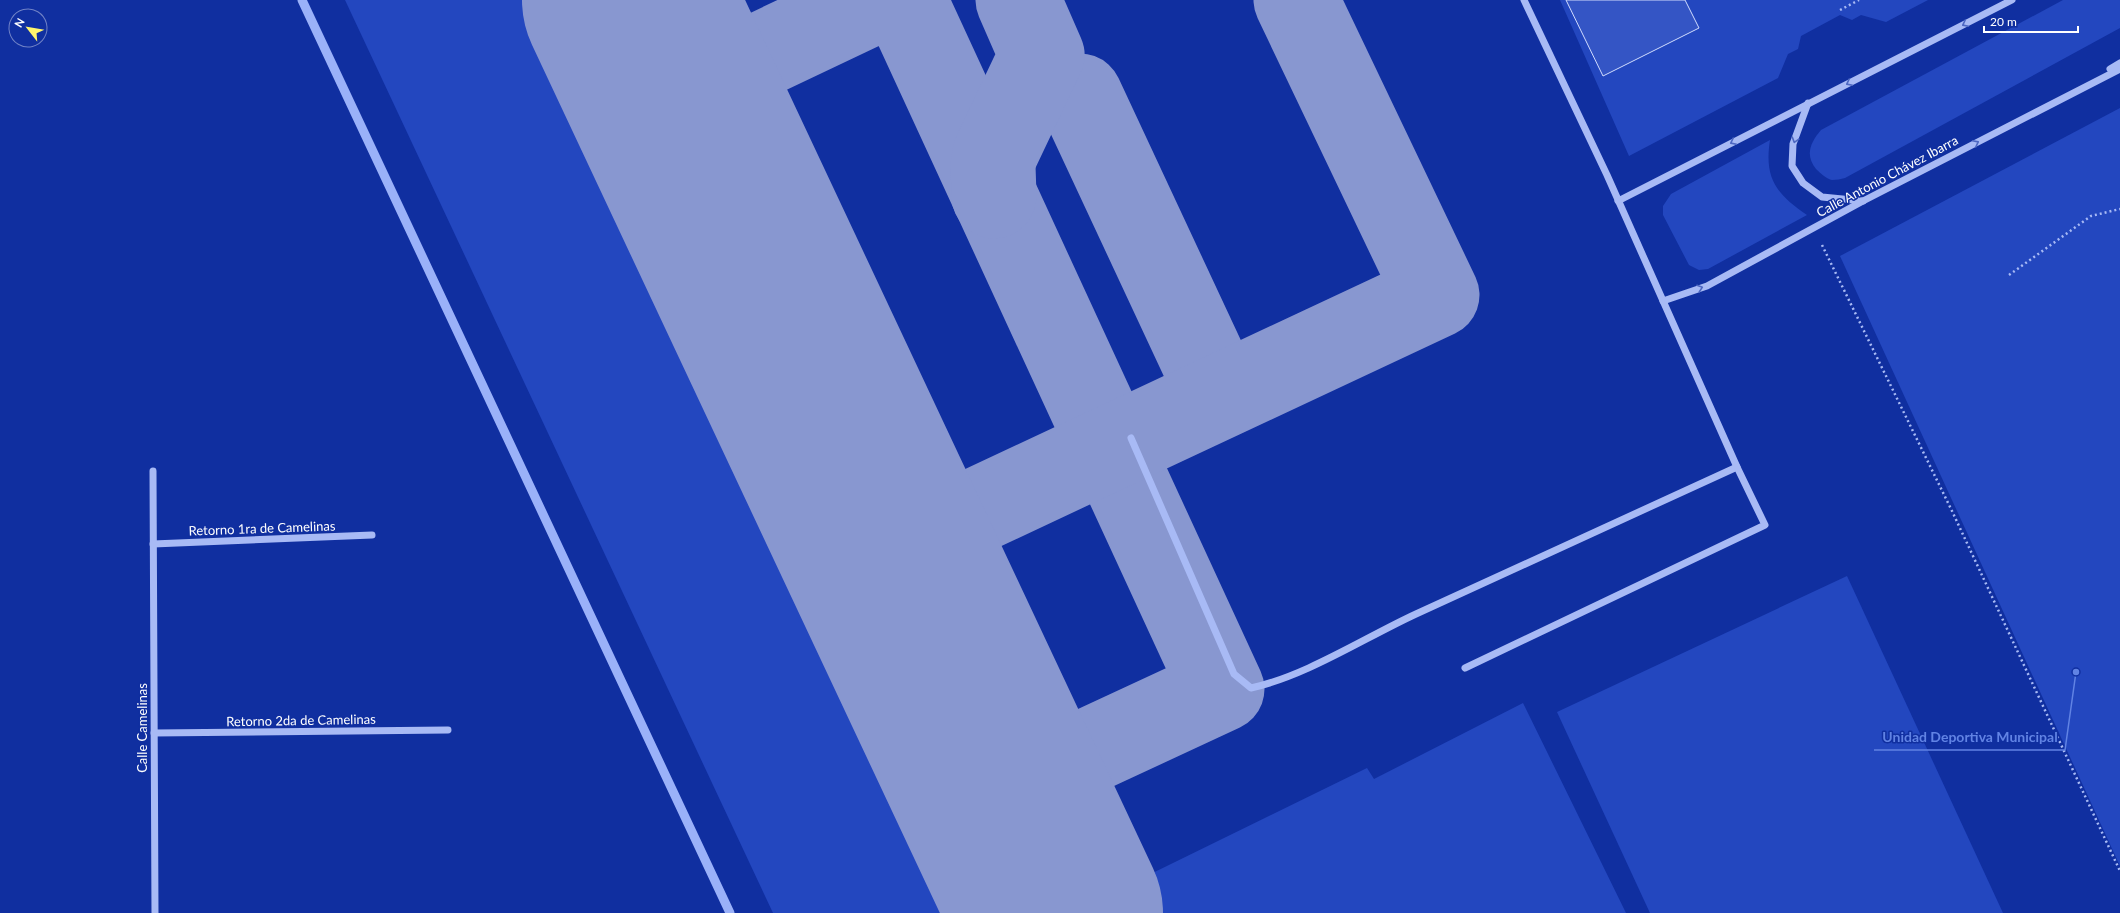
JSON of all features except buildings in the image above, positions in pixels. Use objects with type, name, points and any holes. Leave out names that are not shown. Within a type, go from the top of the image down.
[{"type":"street","points":[[1465,668],[1765,525],[1737,467],[1618,201],[1524,0]]},
{"type":"street","points":[[1618,201],[2012,0]]},
{"type":"street","points":[[2081,88],[2120,63]]},
{"type":"street","name":"Calle Antonio Chávez Ibarra","points":[[1663,301],[1707,286],[1863,201],[2120,69]]},
{"type":"street","points":[[1808,103],[1793,144],[1792,166],[1803,183],[1822,197],[1863,201]]},
{"type":"street","points":[[1131,438],[1234,674],[1251,688],[1263,686],[1310,666],[1414,615],[1737,467]]},
{"type":"street","name":"Calle Camelinas","points":[[153,470],[156,913]]},
{"type":"street","name":"Retorno 1ra de Camelinas","points":[[153,544],[372,535]]},
{"type":"street","name":"Retorno 2da de Camelinas","points":[[154,734],[448,730]]},
{"type":"path","points":[[1840,10],[1859,0]]},
{"type":"path","points":[[2009,275],[2091,216],[2120,209]]},
{"type":"path","points":[[1814,229],[1952,511],[2120,871]]},
{"type":"shaded area","points":[[345,0],[557,0],[984,913],[773,913]]},
{"type":"shaded area","points":[[698,0],[731,0],[704,12]]},
{"type":"shaded area","points":[[1560,0],[1928,0],[1886,22],[1861,15],[1852,20],[1840,15],[1801,36],[1798,49],[1788,54],[1778,78],[1629,156]]},
{"type":"shaded area","points":[[2063,0],[2120,0],[2120,28],[1845,178],[1832,180],[1824,176],[1816,169],[1811,159],[1810,149],[1821,130]]},
{"type":"shaded area","points":[[2120,108],[2120,866],[1840,256]]},
{"type":"shaded area","points":[[1770,140],[1769,165],[1775,184],[1787,200],[1807,215],[1708,269],[1699,270],[1689,265],[1663,215],[1663,206],[1671,194]]},
{"type":"shaded area","points":[[1847,576],[2003,913],[1650,913],[1557,712]]},
{"type":"shaded area","points":[[1523,703],[1626,913],[1136,913],[1124,887],[1367,768],[1374,779]]},
{"type":"waterway","points":[[302,0],[730,913]]},
{"type":"taxiway","points":[[994,196],[993,166],[995,154],[1042,55],[1018,0]]},
{"type":"taxiway","points":[[899,547],[1437,295],[1296,0]]},
{"type":"taxiway","points":[[685,91],[868,4],[893,4],[913,19],[1222,689],[1011,787]]},
{"type":"taxiway","points":[[1080,96],[1220,396]]},
{"type":"runway","points":[[628,0],[1057,913]]},
{"type":"place","name":"Unidad Deportiva Municipal","points":[[2076,672]]}]
